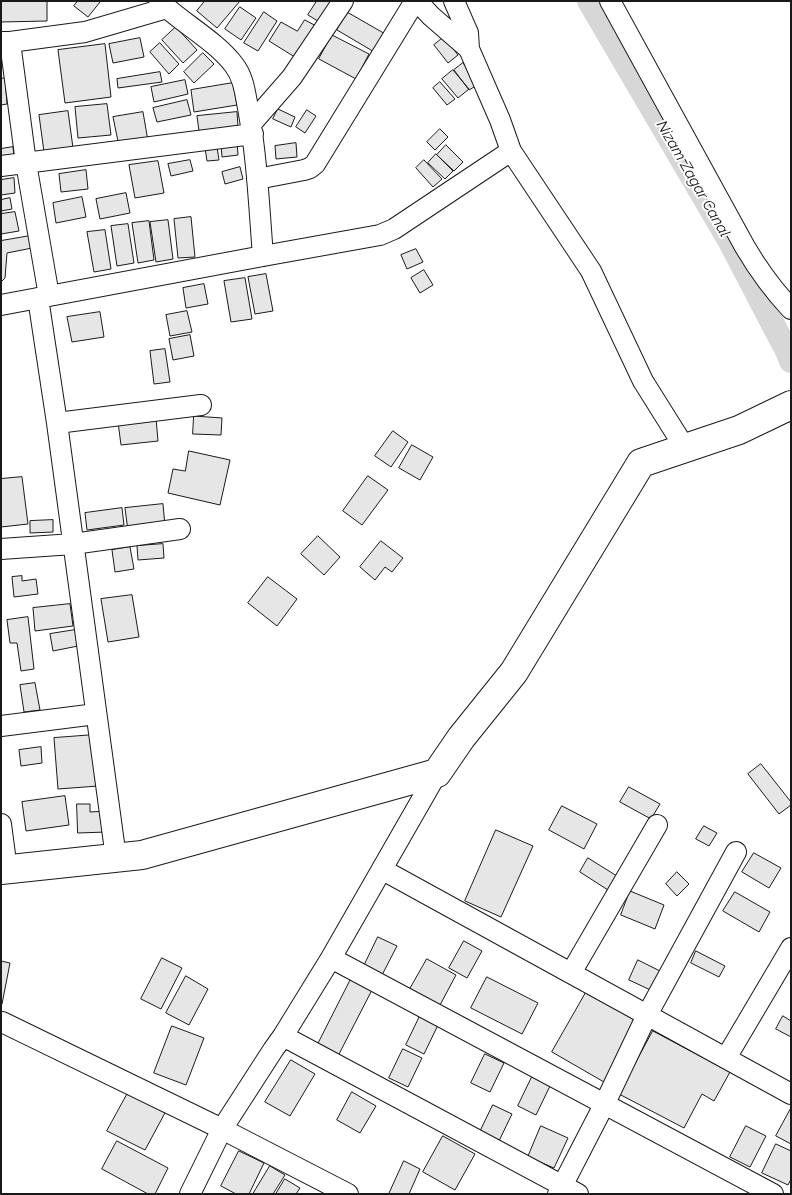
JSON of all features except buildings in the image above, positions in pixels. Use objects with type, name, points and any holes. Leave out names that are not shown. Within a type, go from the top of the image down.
[{"type":"street","points":[[1,166],[252,129],[292,77],[342,1]]},
{"type":"street","points":[[257,179],[304,170],[315,164],[416,1],[469,49]]},
{"type":"street","points":[[454,1],[468,33],[469,49],[500,120],[511,151],[591,271],[644,381],[685,448]]},
{"type":"street","points":[[610,1],[745,247],[778,296],[791,310]]},
{"type":"street","points":[[116,858],[57,423],[44,297],[26,163],[6,42],[85,32],[163,5],[215,46],[236,67],[243,81],[252,129],[263,256]]},
{"type":"street","points":[[1,305],[380,235],[386,233],[511,151]]},
{"type":"street","points":[[57,423],[201,405]]},
{"type":"street","points":[[190,1194],[222,1129],[331,958],[437,773],[461,738],[514,672],[641,463],[739,430],[791,405]]},
{"type":"street","points":[[1,549],[73,544],[180,529]]},
{"type":"street","points":[[1,726],[96,714]]},
{"type":"street","points":[[1,824],[4,870],[142,855],[437,773]]},
{"type":"street","points":[[571,973],[657,825]]},
{"type":"street","points":[[283,1036],[566,1191],[647,1015],[736,852]]},
{"type":"street","points":[[383,870],[791,1094]]},
{"type":"street","points":[[726,1058],[791,948]]},
{"type":"street","points":[[331,958],[773,1194]]},
{"type":"street","points":[[2,1022],[222,1129],[348,1194]]},
{"type":"waterway","name":"Nizam Zagar Canal","points":[[589,1],[729,240],[791,361]]}]
